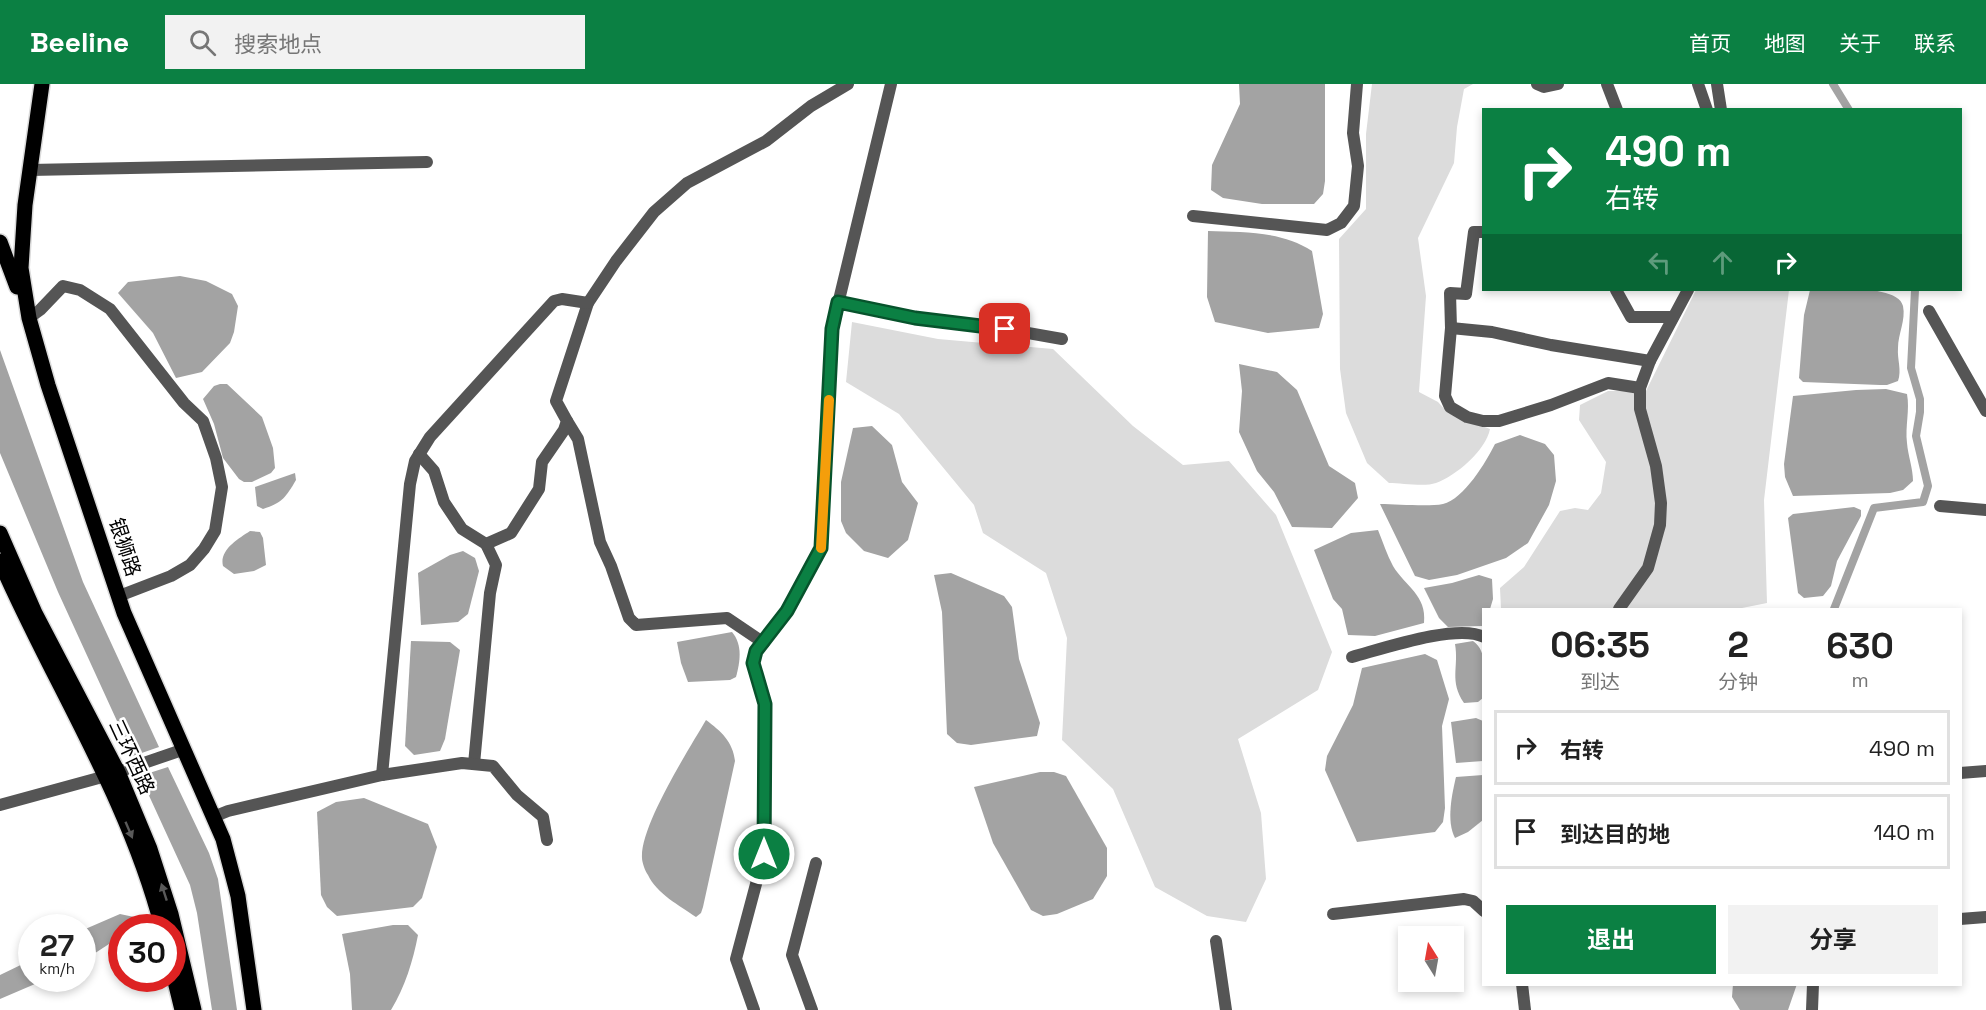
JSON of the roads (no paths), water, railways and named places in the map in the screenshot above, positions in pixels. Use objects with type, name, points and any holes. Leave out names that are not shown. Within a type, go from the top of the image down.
[{"type":"main road","name":"银狮路","points":[[42,84],[25,205],[21,268],[29,318],[48,385],[124,613],[182,750],[223,839],[238,896],[254,1010]]},
{"type":"main road","points":[[0,242],[29,318]]},
{"type":"main road","name":"三环西路","points":[[0,533],[35,614],[150,849],[168,903],[194,1010]]},
{"type":"main road","name":"三环西路","points":[[0,561],[25,618],[112,774],[158,914]]},
{"type":"main road","points":[[178,992],[182,1010]]},
{"type":"street","points":[[764,643],[727,618],[636,625],[629,618],[600,542],[578,439],[556,401],[588,303],[616,261],[654,212],[687,183],[766,141],[811,106],[848,84]]},
{"type":"street","points":[[754,1010],[736,958],[764,854],[765,704],[753,663],[756,651],[787,611],[821,548],[832,329],[891,84]]},
{"type":"street","points":[[1193,216],[1326,230],[1341,223],[1354,206],[1358,166],[1353,133],[1357,84]]},
{"type":"street","points":[[1537,84],[1544,87],[1557,84]]},
{"type":"street","points":[[1607,84],[1616,108]]},
{"type":"street","points":[[1698,84],[1706,108]]},
{"type":"street","points":[[1717,84],[1721,108]]},
{"type":"street","points":[[30,170],[427,162]]},
{"type":"street","points":[[1482,232],[1474,232],[1466,294],[1450,292],[1451,328],[1445,396],[1450,407],[1467,417],[1484,421],[1499,421],[1551,405],[1608,383],[1640,388]]},
{"type":"street","points":[[29,318],[63,286],[80,290],[110,309],[177,395],[203,421],[216,458],[222,487],[220,509],[215,531],[204,549],[190,565],[171,576],[119,596]]},
{"type":"street","points":[[1617,291],[1631,317],[1673,317]]},
{"type":"street","points":[[1620,608],[1648,567],[1660,525],[1661,502],[1656,466],[1640,409],[1640,388],[1650,362],[1687,291]]},
{"type":"street","points":[[382,775],[410,484],[415,460],[430,437],[554,301],[562,299],[588,303]]},
{"type":"street","points":[[838,302],[915,318],[1005,329],[1062,339]]},
{"type":"street","points":[[1929,311],[1986,411]]},
{"type":"street","points":[[1451,328],[1492,332],[1650,362]]},
{"type":"street","points":[[486,544],[511,532],[539,489],[542,462],[564,430],[567,421]]},
{"type":"street","points":[[419,454],[434,471],[444,502],[462,529],[486,544],[496,565],[490,593],[474,764]]},
{"type":"street","points":[[1940,506],[1986,510]]},
{"type":"street","points":[[1352,657],[1447,633],[1482,636]]},
{"type":"street","points":[[0,805],[112,774],[182,750]]},
{"type":"street","points":[[213,817],[228,811],[382,775],[462,763],[493,765],[517,795],[543,817],[547,840]]},
{"type":"street","points":[[1962,773],[1986,771]]},
{"type":"street","points":[[812,1010],[792,955],[816,863]]},
{"type":"street","points":[[1333,914],[1464,898],[1473,901],[1482,909]]},
{"type":"street","points":[[1962,919],[1986,917]]},
{"type":"street","points":[[1216,941],[1226,1010]]},
{"type":"street","points":[[1522,986],[1525,1010]]},
{"type":"street","points":[[1812,1010],[1814,986]]},
{"type":"waterway","points":[[1833,84],[1848,108]]},
{"type":"waterway","points":[[1834,608],[1874,508],[1923,502],[1928,486],[1916,436],[1920,399],[1911,368],[1915,291]]}]
